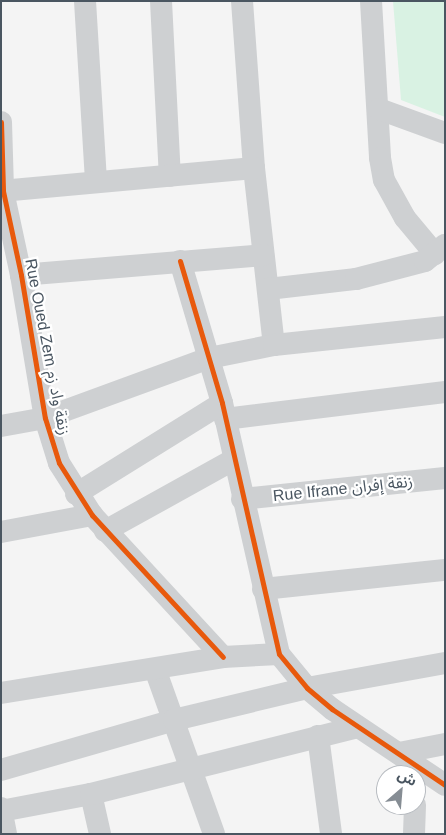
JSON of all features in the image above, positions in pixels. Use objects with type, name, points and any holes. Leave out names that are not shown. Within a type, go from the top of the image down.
[{"type":"street","points":[[85,1],[96,180]]},
{"type":"street","points":[[161,1],[170,176]]},
{"type":"street","points":[[242,1],[254,168],[274,345]]},
{"type":"street","points":[[268,289],[356,279],[438,254],[405,218],[384,180],[371,1]]},
{"type":"street","points":[[379,109],[445,133]]},
{"type":"street","name":"Rue Oued Zem زنقة واد زم","points":[[1,122],[2,191],[6,222],[21,275],[45,418],[59,463],[76,494],[98,523],[223,657]]},
{"type":"street","points":[[2,191],[96,180],[170,176],[254,168]]},
{"type":"street","points":[[21,275],[263,255]]},
{"type":"street","points":[[180,261],[223,411],[279,654],[307,688],[357,727],[399,753],[408,765]]},
{"type":"street","points":[[1,426],[45,418],[209,358],[274,345],[445,327]]},
{"type":"street","points":[[76,494],[223,411],[445,392]]},
{"type":"street","points":[[1,532],[98,523],[234,460]]},
{"type":"street","name":"Rue Ifrane زنقة إفران","points":[[242,499],[445,478]]},
{"type":"street","points":[[263,590],[445,570]]},
{"type":"street","points":[[1,693],[223,657],[279,654]]},
{"type":"street","points":[[1,770],[174,720],[307,688],[445,663]]},
{"type":"street","points":[[155,669],[214,834]]},
{"type":"street","points":[[6,834],[1,810],[91,794],[191,767],[357,727]]},
{"type":"street","points":[[318,736],[329,833]]},
{"type":"street","points":[[399,753],[445,744]]},
{"type":"street","points":[[426,780],[445,785]]},
{"type":"street","points":[[91,794],[100,834]]},
{"type":"street","points":[[414,834],[415,815]]},
{"type":"green space","points":[[393,1],[445,1],[445,117],[401,100]]},
{"type":"cycle path","points":[[1,122],[3,191],[21,275],[45,418],[59,463],[92,515],[223,657]]},
{"type":"cycle path","points":[[180,261],[222,403],[279,654],[307,688],[332,709],[445,785]]}]
